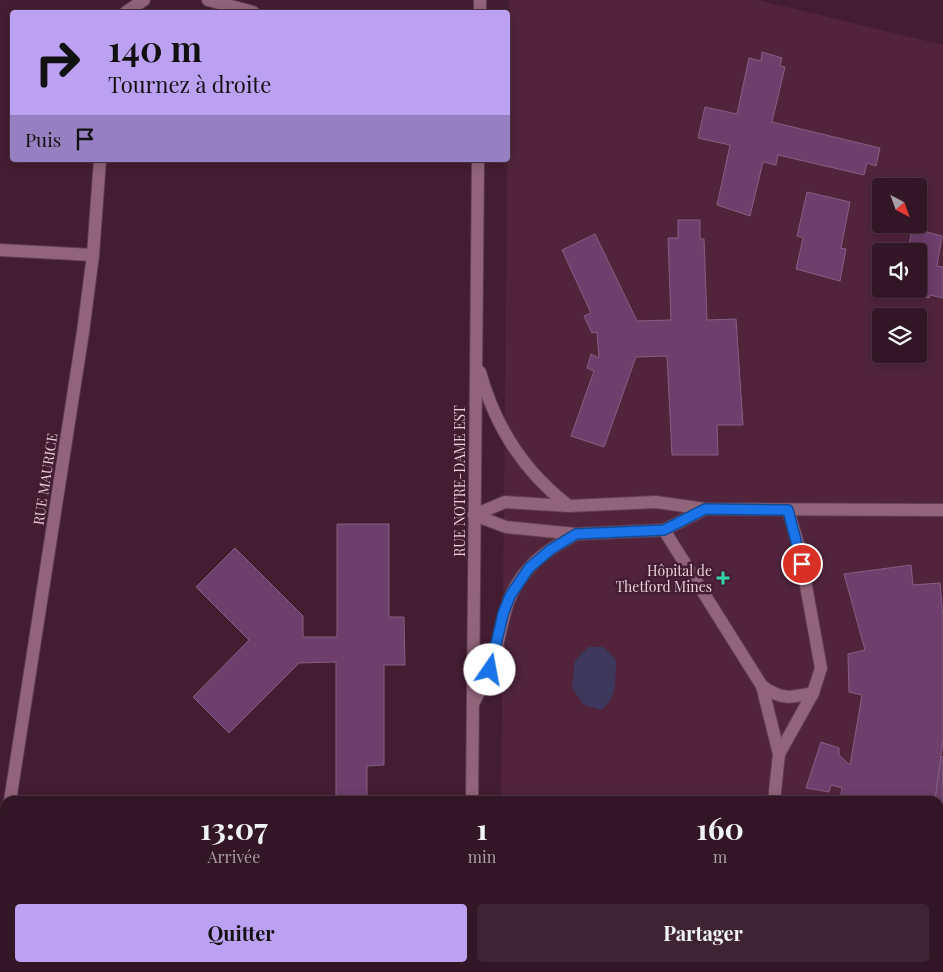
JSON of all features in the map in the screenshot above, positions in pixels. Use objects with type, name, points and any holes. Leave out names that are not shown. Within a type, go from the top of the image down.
[{"type":"street","points":[[129,10],[144,0]]},
{"type":"street","points":[[208,0],[246,10]]},
{"type":"street","name":"RUE MAURICE","points":[[11,796],[93,255],[100,162]]},
{"type":"street","name":"RUE NOTRE-DAME EST","points":[[472,796],[478,162]]},
{"type":"street","points":[[0,250],[93,255]]},
{"type":"street","points":[[475,356],[487,398],[521,460],[545,487],[569,506]]},
{"type":"street","points":[[474,515],[505,502],[569,506],[656,502],[705,509],[943,510]]},
{"type":"street","points":[[474,515],[506,527],[576,534],[664,530],[705,509]]},
{"type":"street","points":[[779,754],[813,693],[821,668],[799,547],[788,510]]},
{"type":"street","points":[[664,530],[762,686],[779,754],[775,796]]},
{"type":"street","points":[[473,704],[490,670],[503,614],[510,596],[529,568],[550,550],[576,534]]},
{"type":"street","points":[[762,686],[778,697],[813,693]]},
{"type":"shaded area","name":"Hôpital de Thetford Mines","points":[[509,0],[758,0],[943,45],[943,796],[501,796],[507,162],[510,162]]},
{"type":"shaded area","points":[[588,647],[604,647],[616,660],[613,694],[601,710],[584,705],[572,688],[575,660]]},
{"type":"building","points":[[762,52],[782,58],[780,66],[785,67],[772,122],[880,148],[876,166],[867,163],[864,175],[778,155],[776,165],[763,162],[750,216],[717,205],[730,145],[698,138],[705,107],[737,114],[749,58],[761,61]]},
{"type":"building","points":[[807,192],[850,202],[841,248],[846,249],[840,281],[796,269],[803,238],[797,236]]},
{"type":"building","points":[[678,220],[700,220],[700,239],[704,239],[707,320],[736,319],[743,425],[717,425],[718,455],[672,455],[667,356],[636,357],[604,447],[571,436],[594,371],[587,368],[591,354],[599,358],[597,332],[592,333],[584,316],[591,313],[562,250],[595,234],[637,321],[671,320],[668,238],[678,238]]},
{"type":"building","points":[[927,232],[942,236],[937,266],[943,267],[943,298],[930,295],[929,298],[927,297],[927,243],[909,243],[911,233]]},
{"type":"building","points":[[337,524],[389,524],[389,617],[404,617],[405,665],[384,665],[384,765],[367,766],[367,796],[336,796],[336,662],[299,663],[229,733],[193,697],[249,640],[196,587],[235,548],[303,616],[303,637],[337,637]]},
{"type":"building","points":[[911,565],[913,585],[940,583],[943,618],[943,740],[936,796],[841,796],[842,788],[831,785],[829,792],[806,788],[821,742],[839,748],[839,755],[850,765],[862,695],[849,692],[848,654],[865,650],[844,574]]},
{"type":"building","points":[[941,756],[943,757],[943,796],[936,796]]},
{"type":"place","name":"Hôpital de Thetford Mines","points":[[723,578]]},
{"type":"route","points":[[490,670],[503,614],[510,596],[529,568],[550,550],[576,534],[664,530],[705,509],[788,510],[802,564]]}]
